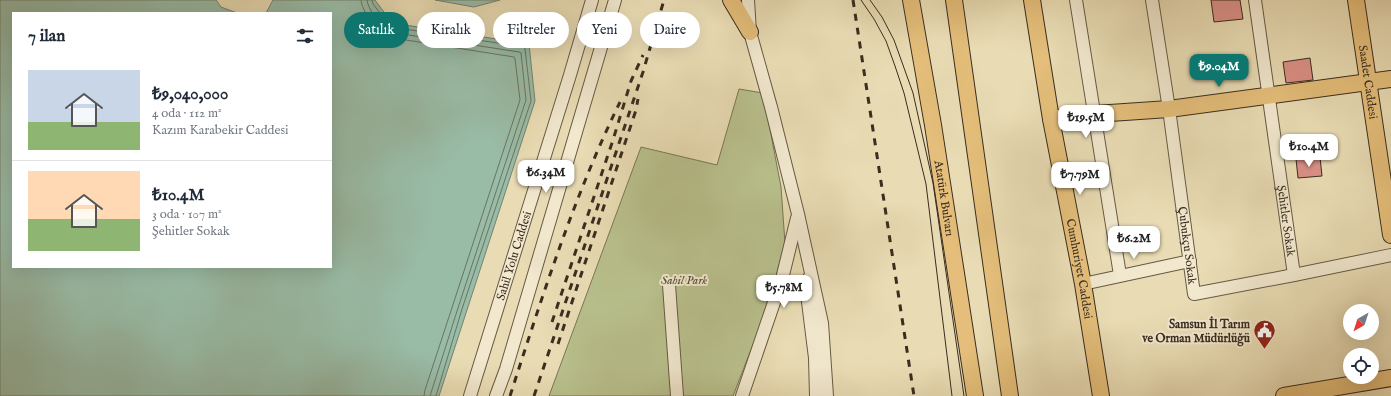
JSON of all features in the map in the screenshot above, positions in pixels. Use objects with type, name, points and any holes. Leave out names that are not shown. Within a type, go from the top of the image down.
[{"type":"main road","points":[[731,0],[750,32]]},
{"type":"main road","name":"Atatürk Bulvarı","points":[[910,0],[932,125],[975,396]]},
{"type":"main road","points":[[954,0],[1010,396]]},
{"type":"main road","name":"Cumhuriyet Caddesi","points":[[1032,0],[1051,119],[1083,284],[1101,396]]},
{"type":"main road","name":"Saadet Caddesi","points":[[1356,0],[1391,235]]},
{"type":"main road","points":[[1051,119],[1170,108],[1269,96],[1391,78]]},
{"type":"main road","points":[[1284,396],[1315,393],[1391,378]]},
{"type":"street","name":"Sahil Yolu Caddesi","points":[[470,396],[592,0]]},
{"type":"street","points":[[496,396],[509,362],[615,0]]},
{"type":"street","points":[[748,0],[750,32],[772,106],[798,214],[810,273],[816,292],[822,323],[827,396]]},
{"type":"street","points":[[1076,0],[1120,275]]},
{"type":"street","name":"Çubukçu Sokak","points":[[1152,0],[1170,108],[1194,294],[1391,255]]},
{"type":"street","name":"Şehitler Sokak","points":[[1255,0],[1294,275]]},
{"type":"street","points":[[742,396],[782,279],[798,214]]},
{"type":"street","points":[[1083,284],[1190,261]]},
{"type":"street","points":[[810,273],[807,294],[815,358],[816,396]]},
{"type":"street","points":[[669,285],[677,396]]},
{"type":"green space","name":"Sahil Park","points":[[739,89],[763,93],[781,187],[785,243],[768,306],[733,396],[549,396],[641,147],[717,165]]},
{"type":"water","points":[[0,0],[216,0],[221,7],[234,12],[12,12],[12,268],[332,268],[332,12],[267,12],[273,0],[375,0],[384,12],[344,12],[344,48],[409,48],[409,26],[417,27],[417,48],[485,48],[485,37],[493,38],[493,48],[529,48],[535,101],[439,396],[0,396]]},
{"type":"water","points":[[435,0],[500,0],[474,7]]},
{"type":"building","points":[[1211,0],[1240,0],[1243,19],[1214,22]]},
{"type":"building","points":[[1310,58],[1313,80],[1286,83],[1283,62]]},
{"type":"building","points":[[1320,157],[1322,176],[1298,178],[1296,159]]},
{"type":"tram line","points":[[861,0],[874,19],[886,41],[895,66],[904,93],[926,184],[952,396]]},
{"type":"tram line","points":[[870,0],[882,17],[894,40],[913,93],[933,183],[964,396]]},
{"type":"railway","points":[[534,396],[643,72],[664,0]]},
{"type":"railway","points":[[853,0],[914,396]]},
{"type":"railway","points":[[552,322],[613,140],[631,81],[643,55]]},
{"type":"railway","points":[[558,344],[636,110],[638,99]]},
{"type":"railway","points":[[510,396],[573,210],[603,138],[620,102]]},
{"type":"place","name":"Samsun İl Tarım ve Orman Müdürlüğü","points":[[1265,350]]}]
